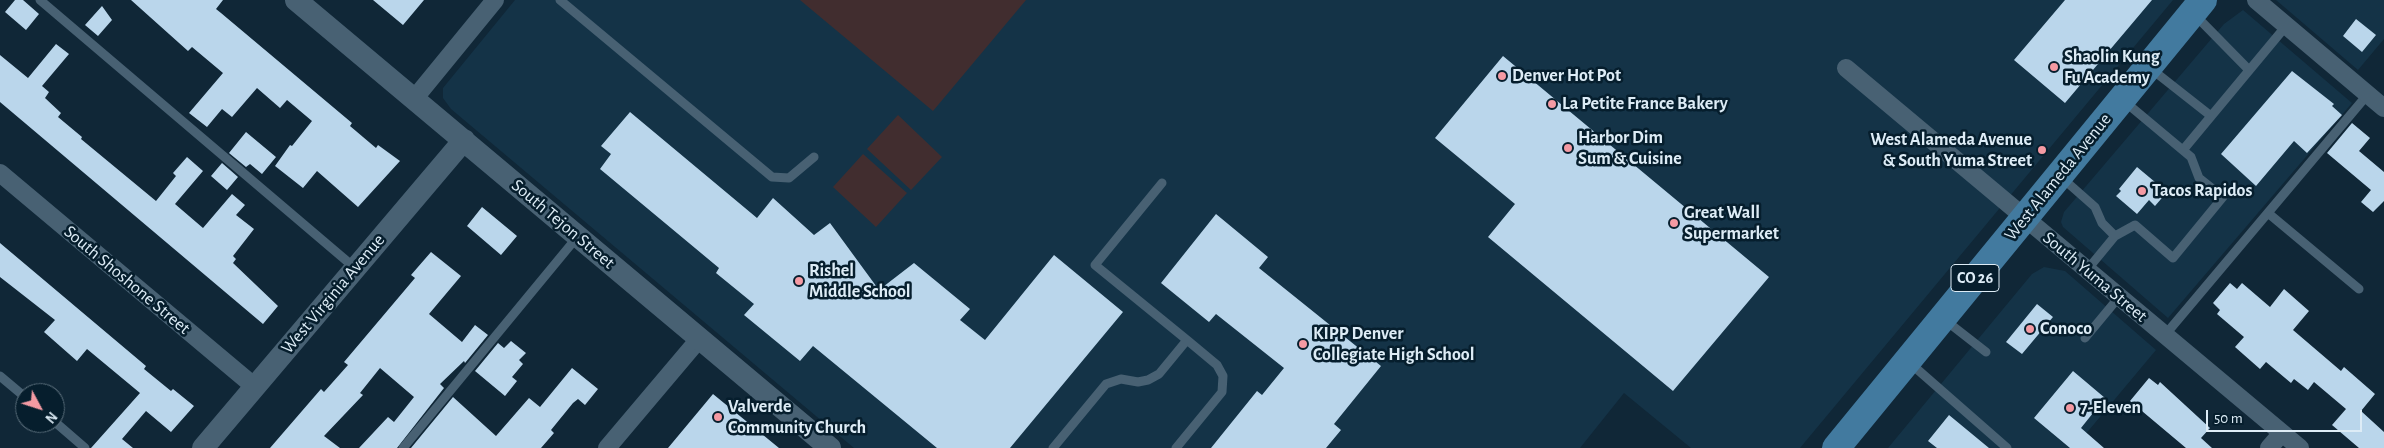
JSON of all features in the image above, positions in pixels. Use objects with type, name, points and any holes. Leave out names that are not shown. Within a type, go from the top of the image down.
[{"type":"main road","name":"West Alameda Avenue","points":[[1836,448],[2198,6]]},
{"type":"street","points":[[414,99],[495,0]]},
{"type":"street","points":[[2256,0],[2384,108]]},
{"type":"street","name":"South Tejon Street","points":[[304,2],[414,99],[700,338],[820,445]]},
{"type":"street","name":"South Yuma Street","points":[[1846,68],[2300,448]]},
{"type":"street","name":"West Virginia Avenue","points":[[203,448],[464,140]]},
{"type":"street","name":"South Shoshone Street","points":[[0,174],[255,387]]},
{"type":"street","points":[[607,448],[700,338]]},
{"type":"street","points":[[2269,448],[2282,433]]},
{"type":"lane","points":[[40,0],[355,268]]},
{"type":"lane","points":[[560,0],[772,177],[789,178],[814,157]]},
{"type":"lane","points":[[2198,6],[2249,70]]},
{"type":"lane","points":[[2183,150],[2286,26]]},
{"type":"lane","points":[[2149,67],[2211,116]]},
{"type":"lane","points":[[2164,335],[2368,94]]},
{"type":"lane","points":[[2087,270],[2116,236],[2135,226],[2173,258],[2223,198],[2199,178],[2191,157],[2122,99]]},
{"type":"lane","points":[[2059,175],[2095,207],[2102,223],[2116,236]]},
{"type":"lane","points":[[1162,183],[1095,265],[1216,365],[1223,376],[1222,392],[1176,448]]},
{"type":"lane","points":[[2268,213],[2359,289]]},
{"type":"lane","points":[[402,448],[578,236]]},
{"type":"lane","points":[[2085,338],[2119,297]]},
{"type":"lane","points":[[1943,318],[1986,352]]},
{"type":"lane","points":[[1053,448],[1106,384],[1122,379],[1138,382],[1148,380],[1159,374],[1187,340]]},
{"type":"lane","points":[[1908,361],[2007,448]]},
{"type":"lane","points":[[0,376],[15,389]]},
{"type":"lane","points":[[65,431],[85,448]]},
{"type":"shaded area","points":[[515,0],[2173,0],[1800,448],[1691,448],[1624,393],[1580,448],[854,448],[451,109],[443,98],[443,88]]},
{"type":"shaded area","points":[[800,0],[1026,0],[933,111]]},
{"type":"shaded area","points":[[2276,0],[2384,0],[2384,39],[2358,70]]},
{"type":"shaded area","points":[[2243,10],[2352,103],[2168,318],[2063,227],[2061,222],[2064,212],[2224,24]]},
{"type":"shaded area","points":[[898,115],[942,157],[911,190],[867,149]]},
{"type":"shaded area","points":[[863,154],[907,193],[876,227],[833,187]]},
{"type":"shaded area","points":[[2044,267],[2065,271],[2156,350],[2074,448],[1888,448],[2032,274]]},
{"type":"building","points":[[15,0],[23,0],[39,14],[26,30],[5,12]]},
{"type":"building","points":[[131,0],[223,0],[216,9],[352,123],[350,126],[376,148],[378,145],[400,161],[358,207],[317,171],[303,188],[275,166],[290,145],[292,146],[312,121],[287,100],[280,108],[257,88],[232,117],[222,109],[207,127],[189,113],[223,73],[192,47],[188,51]]},
{"type":"building","points":[[373,0],[424,0],[403,25]]},
{"type":"building","points":[[2065,0],[2152,0],[2065,103],[2014,60]]},
{"type":"building","points":[[102,6],[112,20],[98,36],[85,25]]},
{"type":"building","points":[[2356,19],[2376,35],[2362,52],[2343,36]]},
{"type":"building","points":[[56,44],[69,54],[42,86],[49,92],[45,98],[61,113],[58,117],[82,137],[81,139],[156,201],[176,176],[173,173],[187,157],[203,171],[175,204],[203,228],[232,194],[245,205],[236,215],[254,229],[233,256],[236,259],[233,263],[278,306],[263,324],[0,102],[0,55],[28,78]]},
{"type":"building","points":[[1503,56],[1769,277],[1673,391],[1488,237],[1515,204],[1435,138]]},
{"type":"building","points":[[2292,71],[2334,104],[2332,106],[2342,115],[2307,153],[2294,141],[2256,186],[2221,154]]},
{"type":"building","name":"Rishel Middle School","points":[[630,112],[757,218],[773,198],[814,235],[830,223],[879,290],[914,263],[970,309],[960,320],[985,340],[1054,255],[1123,312],[1010,448],[937,448],[813,346],[800,361],[744,315],[754,304],[716,273],[719,268],[600,169],[611,154],[601,146]]},
{"type":"building","points":[[2352,123],[2370,138],[2359,151],[2384,172],[2384,201],[2373,212],[2361,202],[2371,190],[2327,153]]},
{"type":"building","points":[[246,132],[276,157],[262,174],[250,164],[246,167],[229,153]]},
{"type":"building","points":[[222,163],[238,177],[227,190],[211,176]]},
{"type":"building","points":[[2137,167],[2167,192],[2155,206],[2149,200],[2137,214],[2116,196],[2121,191],[2119,189]]},
{"type":"building","points":[[482,207],[517,236],[501,255],[467,226]]},
{"type":"building","name":"KIPP Denver Collegiate High School","points":[[1216,214],[1268,257],[1259,268],[1381,366],[1334,424],[1341,430],[1326,448],[1211,448],[1257,391],[1262,395],[1284,368],[1216,314],[1209,322],[1161,283]]},
{"type":"building","points":[[0,243],[146,366],[144,369],[171,391],[173,389],[194,406],[171,432],[146,411],[122,439],[133,448],[91,448],[140,393],[87,349],[77,361],[44,332],[55,320],[0,277]]},
{"type":"building","points":[[431,252],[461,276],[429,314],[462,342],[475,325],[488,335],[465,363],[464,361],[440,384],[444,388],[397,448],[359,448],[388,417],[394,422],[414,397],[380,368],[360,393],[363,395],[324,436],[340,448],[270,448],[321,389],[324,392],[348,365],[344,362],[415,278],[411,275]]},
{"type":"building","points":[[2230,283],[2237,289],[2242,283],[2270,307],[2284,289],[2309,311],[2293,330],[2341,371],[2344,367],[2375,394],[2361,411],[2384,432],[2384,448],[2359,448],[2332,425],[2346,409],[2314,382],[2308,390],[2294,379],[2291,383],[2266,362],[2260,369],[2235,347],[2244,337],[2217,314],[2220,310],[2213,303]]},
{"type":"building","name":"Conoco","points":[[2037,304],[2053,317],[2022,354],[2006,342]]},
{"type":"building","points":[[511,341],[526,353],[519,360],[523,364],[512,377],[517,381],[505,396],[475,371],[498,343],[504,348]]},
{"type":"building","points":[[572,368],[598,389],[585,405],[578,399],[573,403],[551,430],[554,433],[541,448],[411,448],[453,397],[496,436],[529,398],[540,407]]},
{"type":"building","name":"7-Eleven","points":[[2073,371],[2105,398],[2081,428],[2104,448],[2070,448],[2034,418]]},
{"type":"building","points":[[2149,378],[2158,385],[2160,382],[2210,428],[2201,438],[2212,448],[2186,448],[2130,401]]},
{"type":"building","name":"Valverde Community Church","points":[[713,394],[779,448],[668,448]]},
{"type":"building","points":[[1949,415],[1989,448],[1937,448],[1928,441]]},
{"type":"place","name":"Shaolin Kung Fu Academy","points":[[2054,67]]},
{"type":"place","name":"Denver Hot Pot","points":[[1502,76]]},
{"type":"place","name":"La Petite France Bakery","points":[[1552,104]]},
{"type":"place","name":"Harbor Dim Sum & Cuisine","points":[[1568,148]]},
{"type":"place","name":"West Alameda Avenue & South Yuma Street","points":[[2042,150]]},
{"type":"place","name":"Tacos Rapidos","points":[[2142,191]]},
{"type":"place","name":"Great Wall Supermarket","points":[[1674,223]]},
{"type":"place","name":"Rishel Middle School","points":[[799,281]]},
{"type":"place","name":"Conoco","points":[[2030,329]]},
{"type":"place","name":"KIPP Denver Collegiate High School","points":[[1303,344]]},
{"type":"place","name":"7-Eleven","points":[[2070,408]]},
{"type":"place","name":"Valverde Community Church","points":[[718,417]]}]
